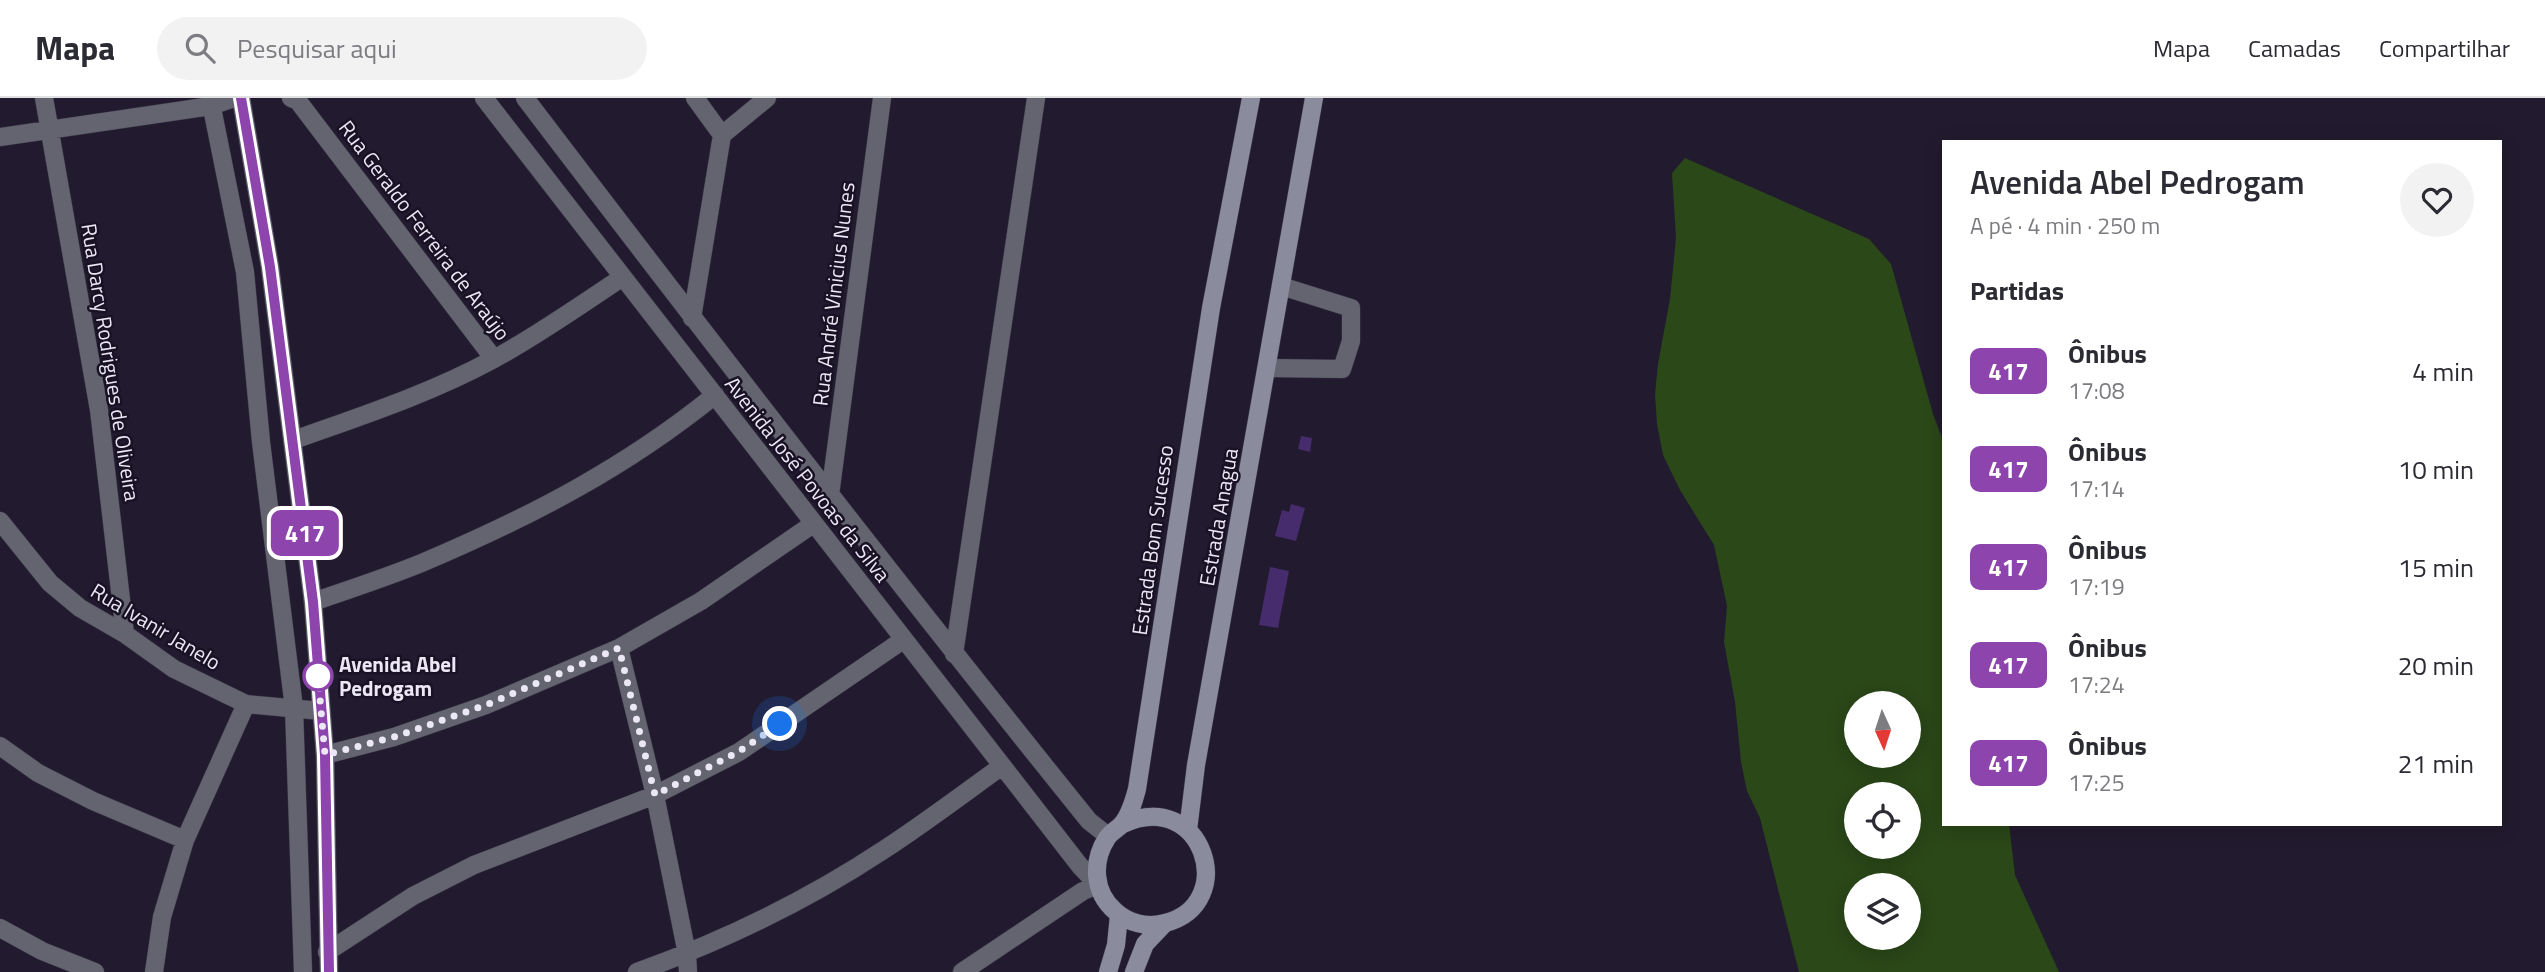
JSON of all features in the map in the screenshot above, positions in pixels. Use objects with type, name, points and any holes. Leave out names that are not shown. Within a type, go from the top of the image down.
[{"type":"main road","name":"Estrada Bom Sucesso","points":[[1108,836],[1123,824],[1137,789],[1211,308],[1251,98]]},
{"type":"main road","name":"Estrada Anagua","points":[[1188,830],[1196,765],[1314,98]]},
{"type":"main road","points":[[1123,824],[1149,816],[1170,819],[1188,830],[1202,851],[1206,876],[1203,889],[1188,911],[1166,923],[1145,944],[1134,972]]},
{"type":"main road","points":[[1108,836],[1100,851],[1096,868],[1098,885],[1110,907],[1119,915],[1141,924],[1166,923]]},
{"type":"main road","points":[[1108,972],[1119,932],[1119,915]]},
{"type":"street","name":"Rua Darcy Rodrigues de Oliveira","points":[[44,98],[99,410],[125,634]]},
{"type":"street","points":[[0,137],[233,98]]},
{"type":"street","points":[[241,98],[270,267],[313,602],[325,755],[329,972]]},
{"type":"street","name":"Rua Geraldo Ferreira de Araújo","points":[[291,98],[298,101],[494,359]]},
{"type":"street","name":"Avenida José Povoas da Silva","points":[[484,98],[903,640],[1098,885]]},
{"type":"street","name":"Avenida José Povoas da Silva","points":[[525,98],[692,318],[954,654],[1089,821],[1097,830],[1108,836]]},
{"type":"street","points":[[695,98],[723,135]]},
{"type":"street","points":[[692,318],[723,135],[767,98]]},
{"type":"street","name":"Rua André Vinicius Nunes","points":[[830,495],[881,98]]},
{"type":"street","points":[[954,654],[1036,98]]},
{"type":"street","points":[[211,102],[245,272],[261,442],[294,708],[303,972]]},
{"type":"street","points":[[245,272],[270,267]]},
{"type":"street","points":[[294,440],[408,400],[494,359],[623,277]]},
{"type":"street","points":[[1268,368],[1342,369],[1351,341],[1351,309],[1282,286]]},
{"type":"street","points":[[313,602],[421,563],[517,521],[610,471],[668,433],[715,396]]},
{"type":"street","name":"Rua Ivanir Janelo","points":[[0,522],[50,583],[80,608],[125,634],[174,669],[246,704],[321,711]]},
{"type":"street","points":[[325,755],[394,737],[486,705],[619,648],[701,601],[813,524]]},
{"type":"street","points":[[327,952],[413,896],[474,865],[655,795],[738,752],[903,640]]},
{"type":"street","points":[[619,648],[655,795],[687,963]]},
{"type":"street","points":[[154,972],[162,917],[184,840],[246,704]]},
{"type":"street","points":[[0,746],[38,774],[184,840]]},
{"type":"street","points":[[637,972],[687,963],[776,913],[884,850],[1002,766]]},
{"type":"street","points":[[297,842],[326,844]]},
{"type":"street","points":[[962,972],[1083,891],[1098,885]]},
{"type":"street","points":[[0,928],[42,951],[96,972]]},
{"type":"green space","points":[[1685,158],[1869,239],[1891,264],[1942,438],[1942,826],[2009,826],[2015,875],[2059,972],[1799,972],[1760,818],[1747,791],[1741,762],[1735,702],[1724,642],[1727,606],[1714,545],[1680,490],[1663,455],[1657,424],[1655,395],[1658,364],[1670,299],[1676,238],[1672,173]]},
{"type":"building","points":[[1301,436],[1312,438],[1310,452],[1298,449]]},
{"type":"building","points":[[1291,504],[1305,508],[1296,541],[1275,536],[1282,510],[1289,512]]},
{"type":"building","points":[[1270,567],[1289,571],[1278,628],[1259,625]]},
{"type":"bus line","name":"417","points":[[241,98],[270,267],[313,602],[325,755],[329,972]]},
{"type":"place","name":"Avenida Abel Pedrogam","points":[[318,676]]},
{"type":"route","points":[[318,676],[325,755],[394,737],[486,705],[619,648],[655,795],[738,752],[780,724]]}]
